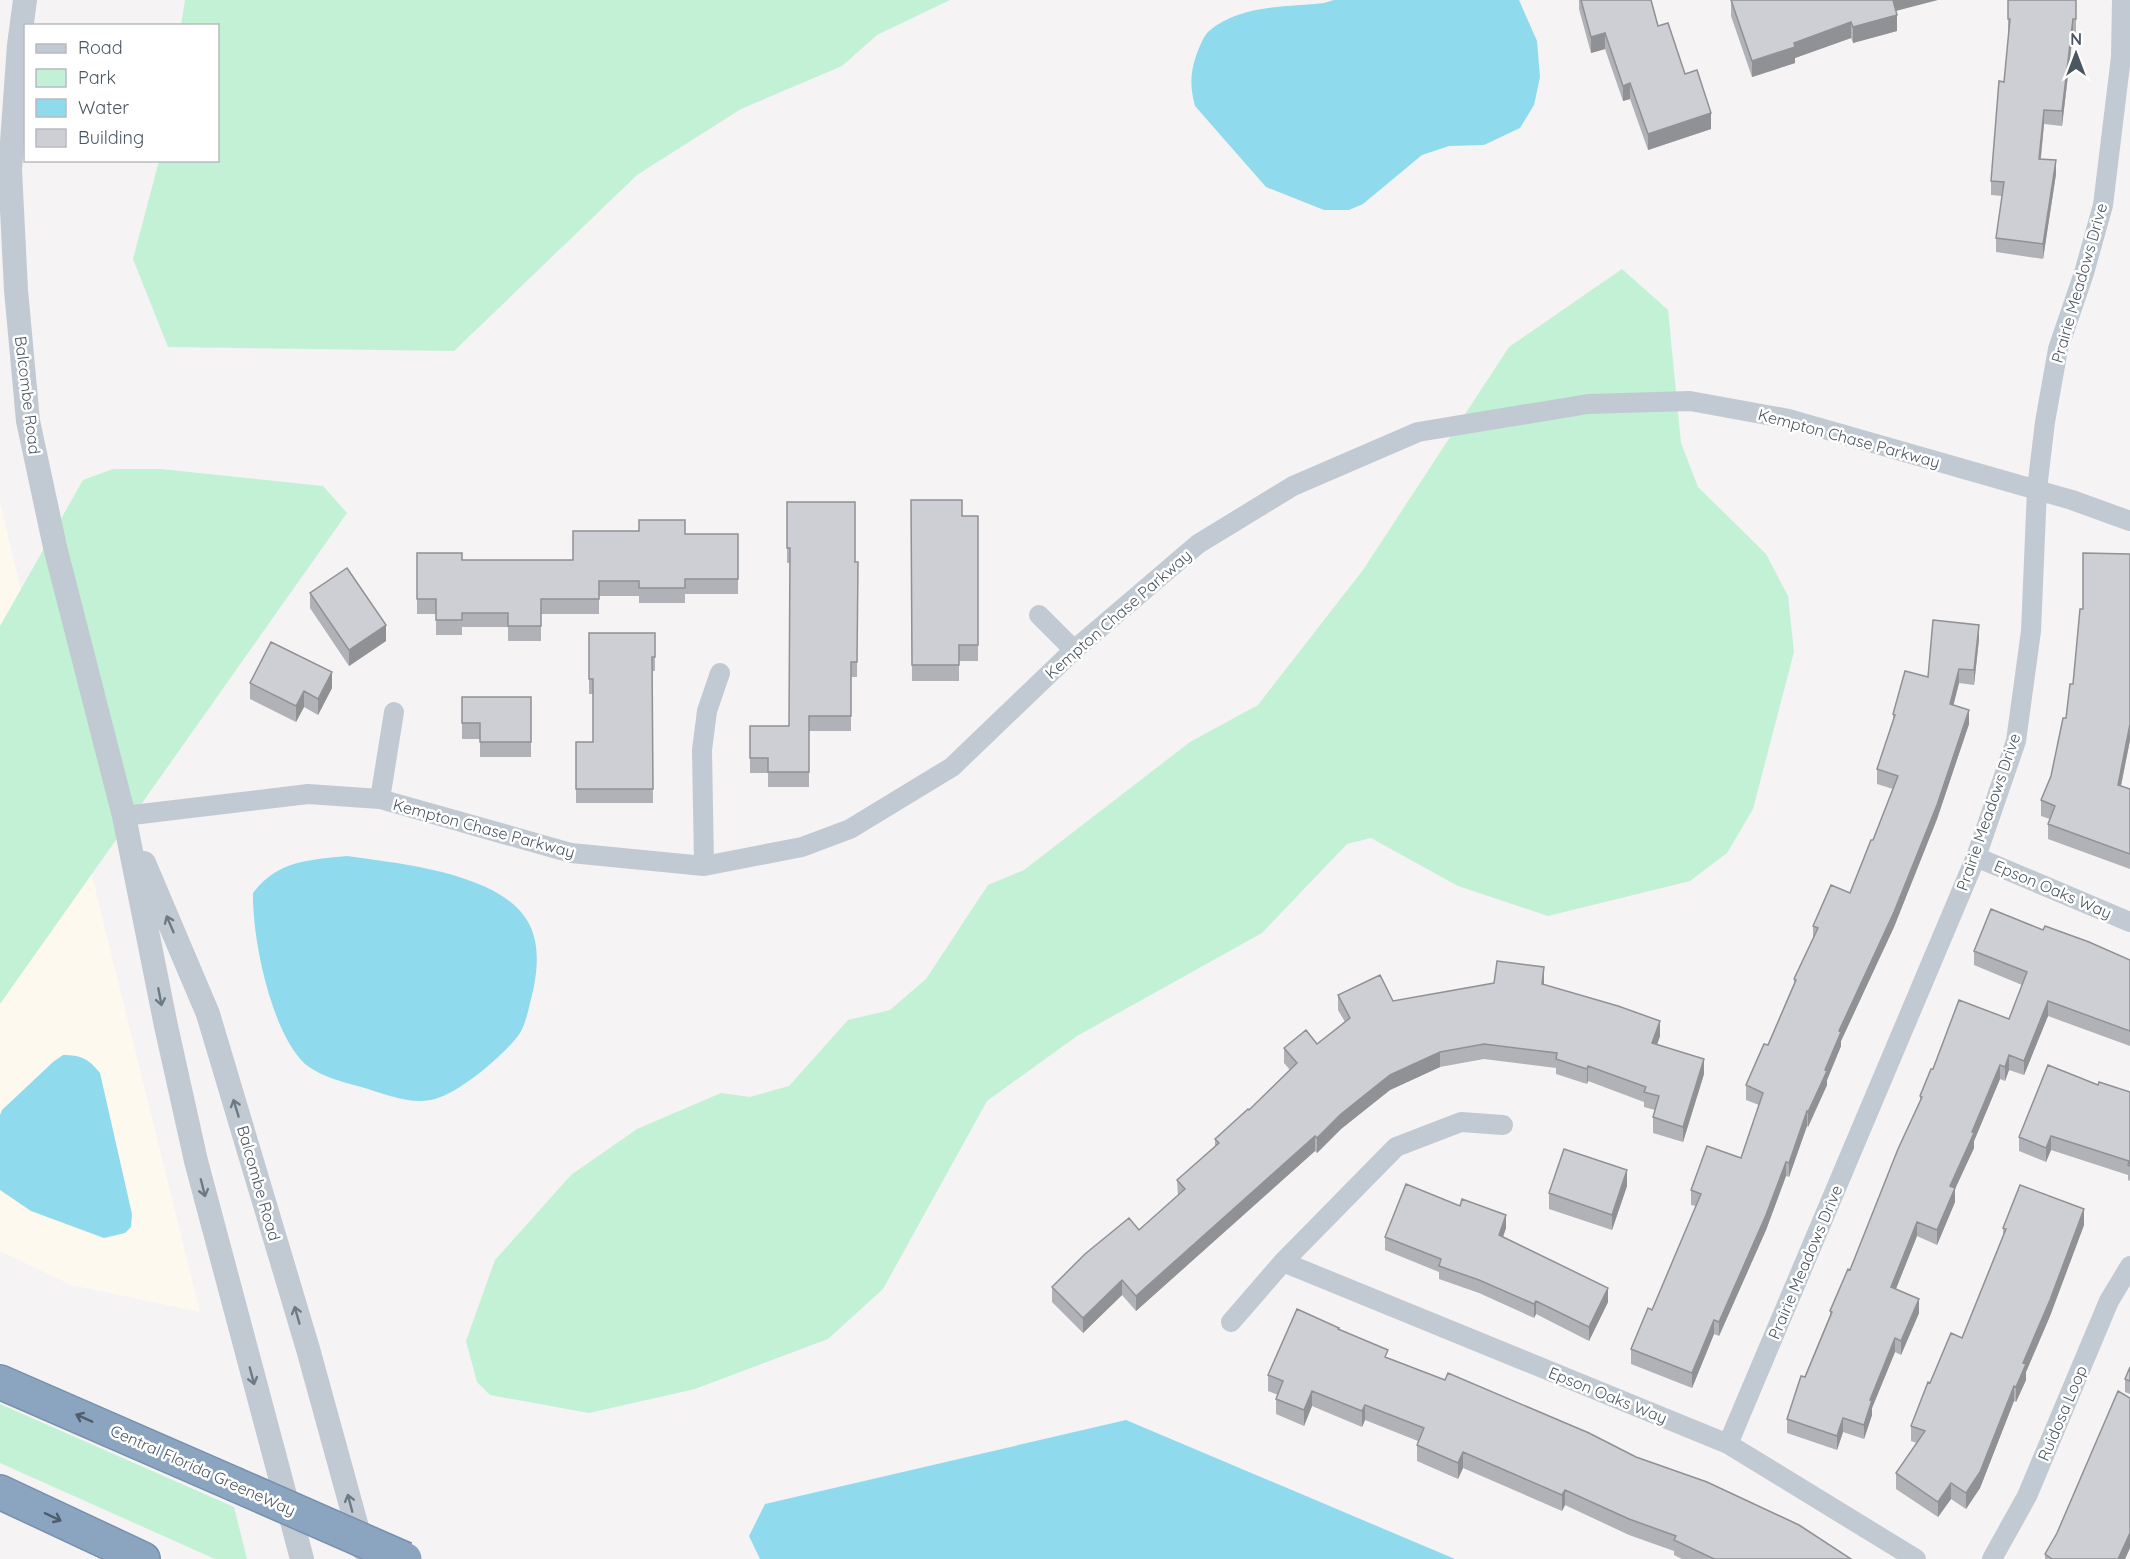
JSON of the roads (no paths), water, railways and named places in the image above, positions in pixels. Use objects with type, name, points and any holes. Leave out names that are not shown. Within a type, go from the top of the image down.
[{"type":"highway","name":"Central Florida GreeneWay","points":[[0,1382],[405,1559]]},
{"type":"highway","points":[[0,1492],[143,1559]]},
{"type":"street","name":"Balcombe Road","points":[[25,0],[19,45],[10,170],[16,290],[28,422],[55,547],[124,816],[196,1161],[302,1559]]},
{"type":"street","name":"Prairie Meadows Drive","points":[[1728,1444],[1976,857],[2016,741],[2031,631],[2037,489],[2045,422],[2058,349],[2084,273],[2103,205],[2121,57],[2122,0]]},
{"type":"street","name":"Kempton Chase Parkway","points":[[124,816],[308,794],[380,799],[571,853],[704,866],[802,847],[850,829],[952,766],[1074,650],[1198,544],[1293,486],[1418,432],[1588,404],[1690,401],[1790,419],[2037,489],[2130,521]]},
{"type":"street","points":[[1039,615],[1074,650]]},
{"type":"street","points":[[704,866],[702,750],[707,711],[720,673]]},
{"type":"street","points":[[380,799],[394,712]]},
{"type":"street","name":"Balcombe Road","points":[[124,816],[208,1014],[308,1349],[365,1559]]},
{"type":"street","name":"Epson Oaks Way","points":[[1976,857],[2130,922]]},
{"type":"street","points":[[1230,1322],[1283,1262],[1396,1147],[1461,1122],[1503,1125]]},
{"type":"street","name":"Epson Oaks Way","points":[[1283,1262],[1728,1444],[1916,1559]]},
{"type":"street","name":"Ruidosa Loop","points":[[1992,1559],[2027,1496],[2109,1301],[2130,1266]]},
{"type":"water","points":[[1334,0],[1519,0],[1537,41],[1540,77],[1534,105],[1520,128],[1484,145],[1449,146],[1422,155],[1363,204],[1349,210],[1324,210],[1266,187],[1195,106],[1191,81],[1196,56],[1207,33],[1221,22],[1235,16],[1264,9]]},
{"type":"water","points":[[347,856],[415,866],[487,887],[506,898],[521,912],[533,933],[537,956],[535,980],[520,1033],[492,1063],[466,1083],[440,1097],[422,1101],[407,1100],[319,1073],[305,1064],[293,1049],[273,1008],[260,958],[253,893],[263,882],[284,868],[307,861]]},
{"type":"water","points":[[63,1055],[84,1059],[100,1073],[132,1214],[131,1227],[125,1233],[104,1238],[31,1211],[0,1190],[0,1115],[2,1110]]},
{"type":"water","points":[[1126,1420],[1455,1559],[760,1559],[749,1536],[765,1504]]}]
